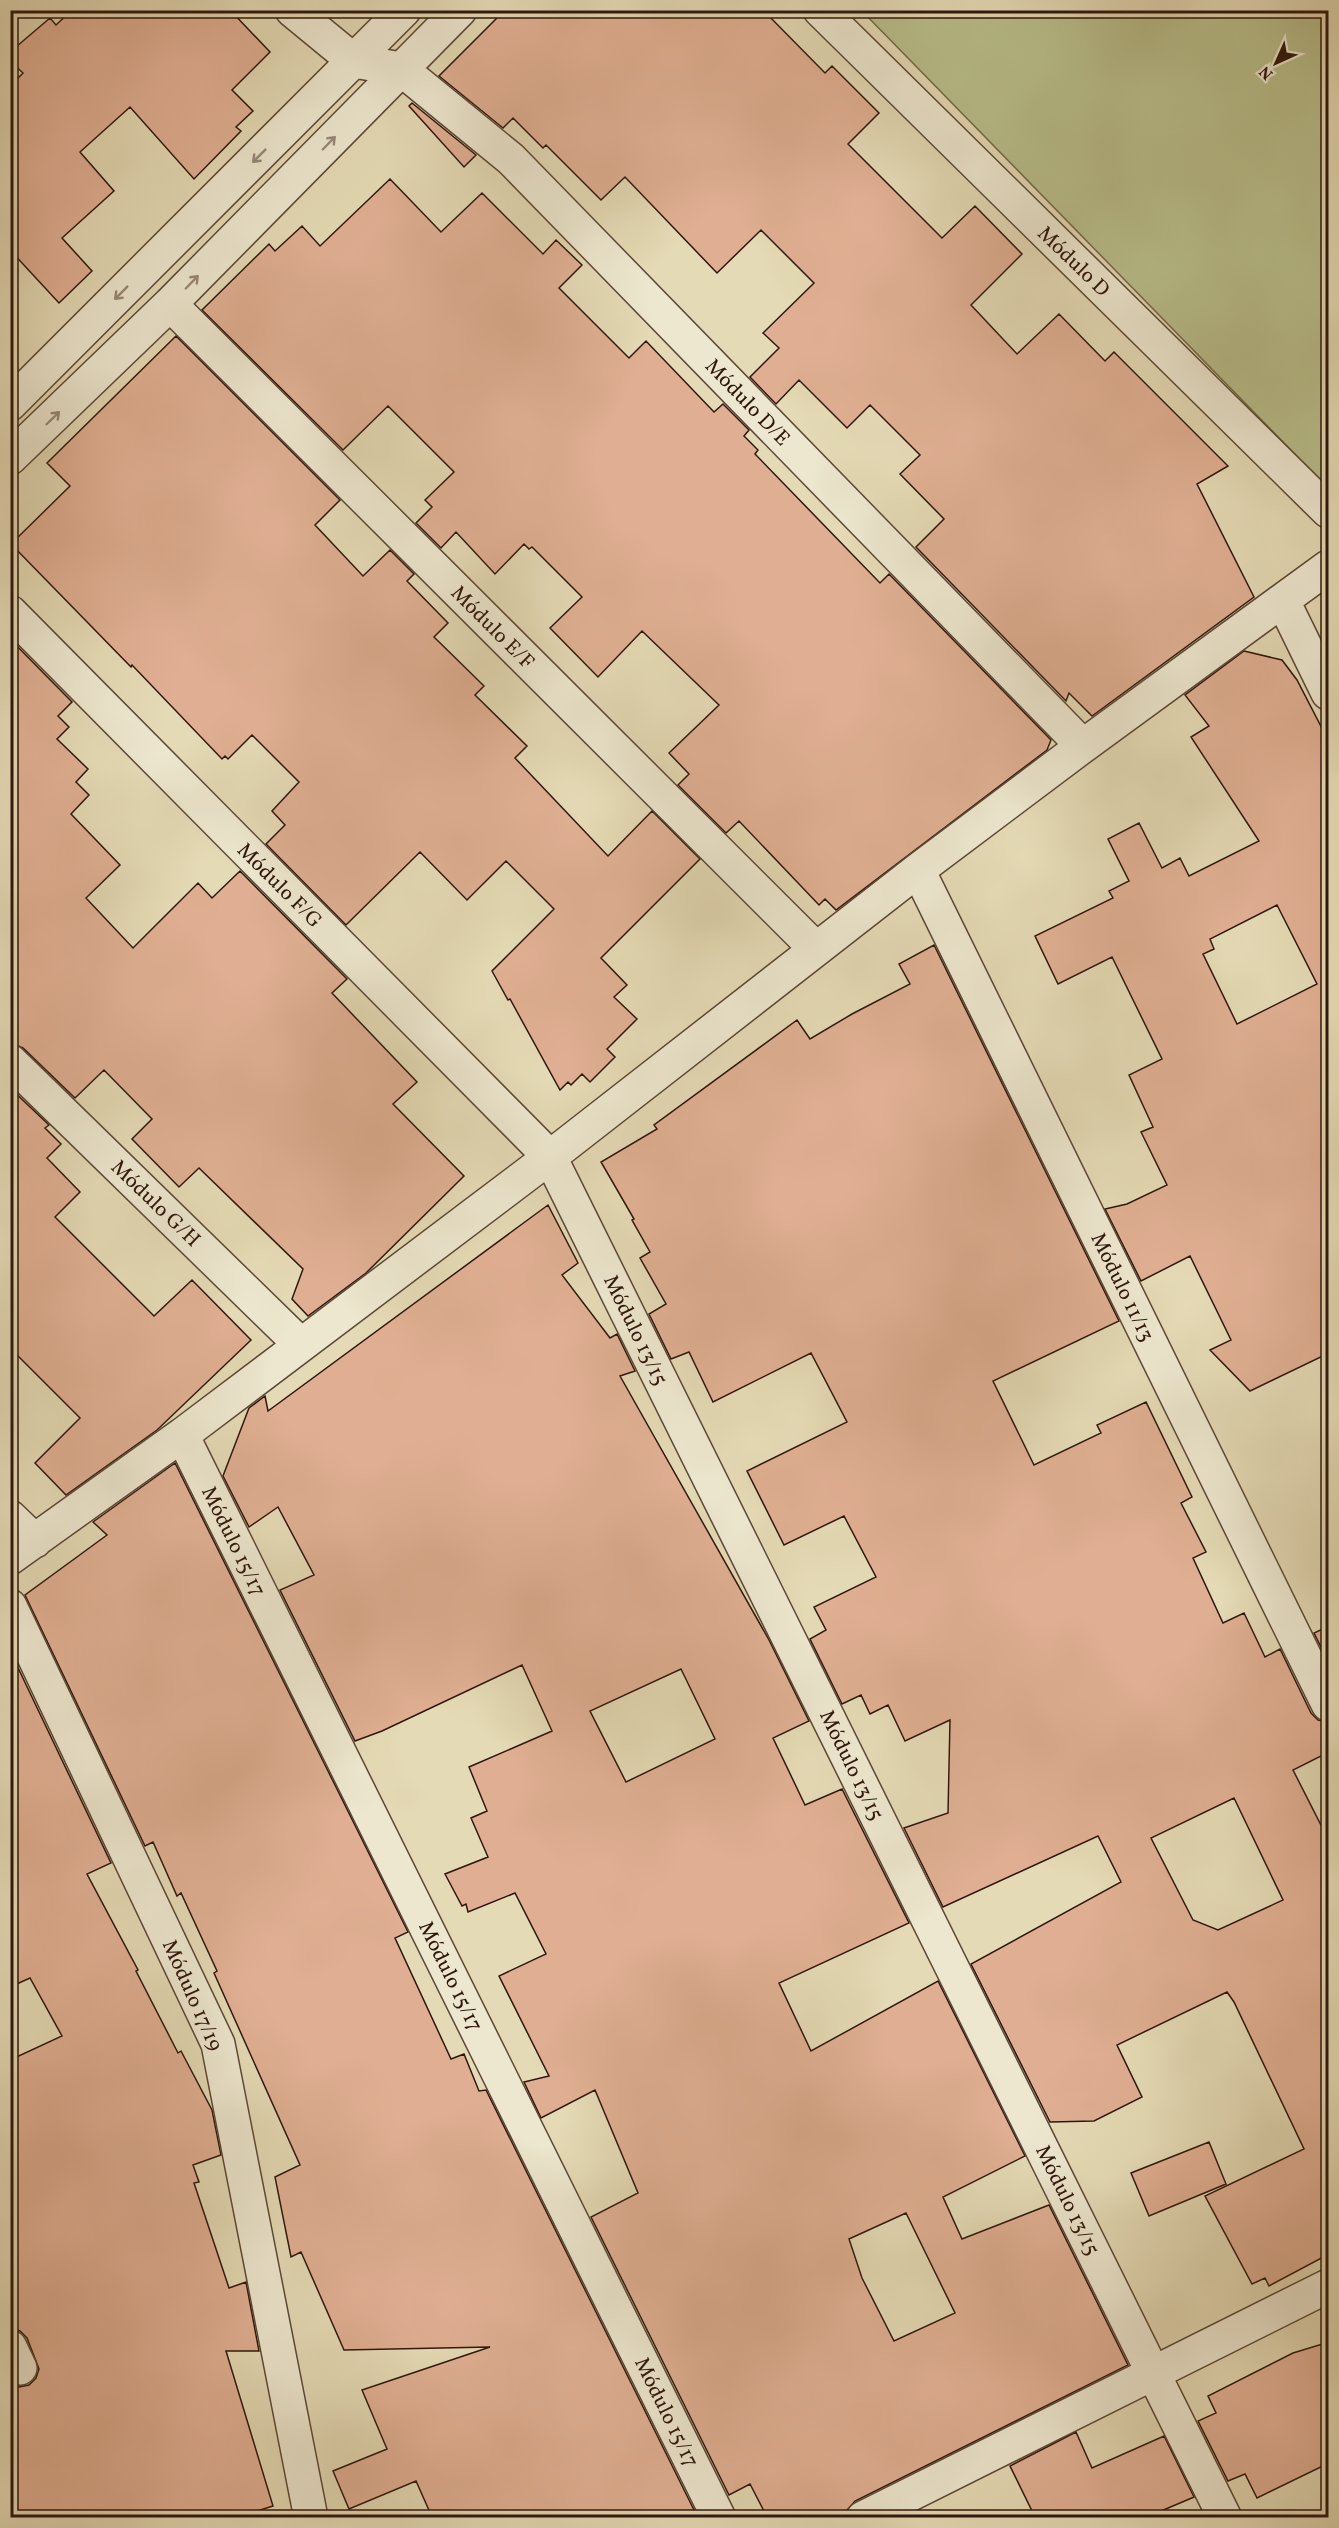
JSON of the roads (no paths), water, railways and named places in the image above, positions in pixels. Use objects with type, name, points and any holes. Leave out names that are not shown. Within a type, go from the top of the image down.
[{"type":"street","points":[[292,10],[354,61],[401,69]]},
{"type":"street","points":[[10,404],[404,10]]},
{"type":"street","points":[[10,458],[170,304],[460,10]]},
{"type":"street","name":"Módulo D","points":[[819,10],[1329,511]]},
{"type":"street","name":"Módulo D/E","points":[[401,69],[511,159],[1083,746]]},
{"type":"street","name":"Módulo E/F","points":[[170,304],[816,949]]},
{"type":"street","points":[[10,1517],[22,1549],[182,1435],[550,1157],[918,870],[1083,746],[1329,567]]},
{"type":"street","points":[[1283,601],[1329,693]]},
{"type":"street","name":"Módulo F/G","points":[[10,612],[550,1157]]},
{"type":"street","name":"Módulo 11/13","points":[[918,870],[1329,1704]]},
{"type":"street","name":"Módulo G/H","points":[[10,1061],[301,1345]]},
{"type":"street","name":"Módulo 13/15","points":[[550,1157],[1225,2517]]},
{"type":"street","name":"Módulo 15/17","points":[[182,1435],[719,2517]]},
{"type":"street","name":"Módulo 17/19","points":[[10,1606],[218,2044],[311,2517]]},
{"type":"street","points":[[863,2517],[1329,2286]]}]
